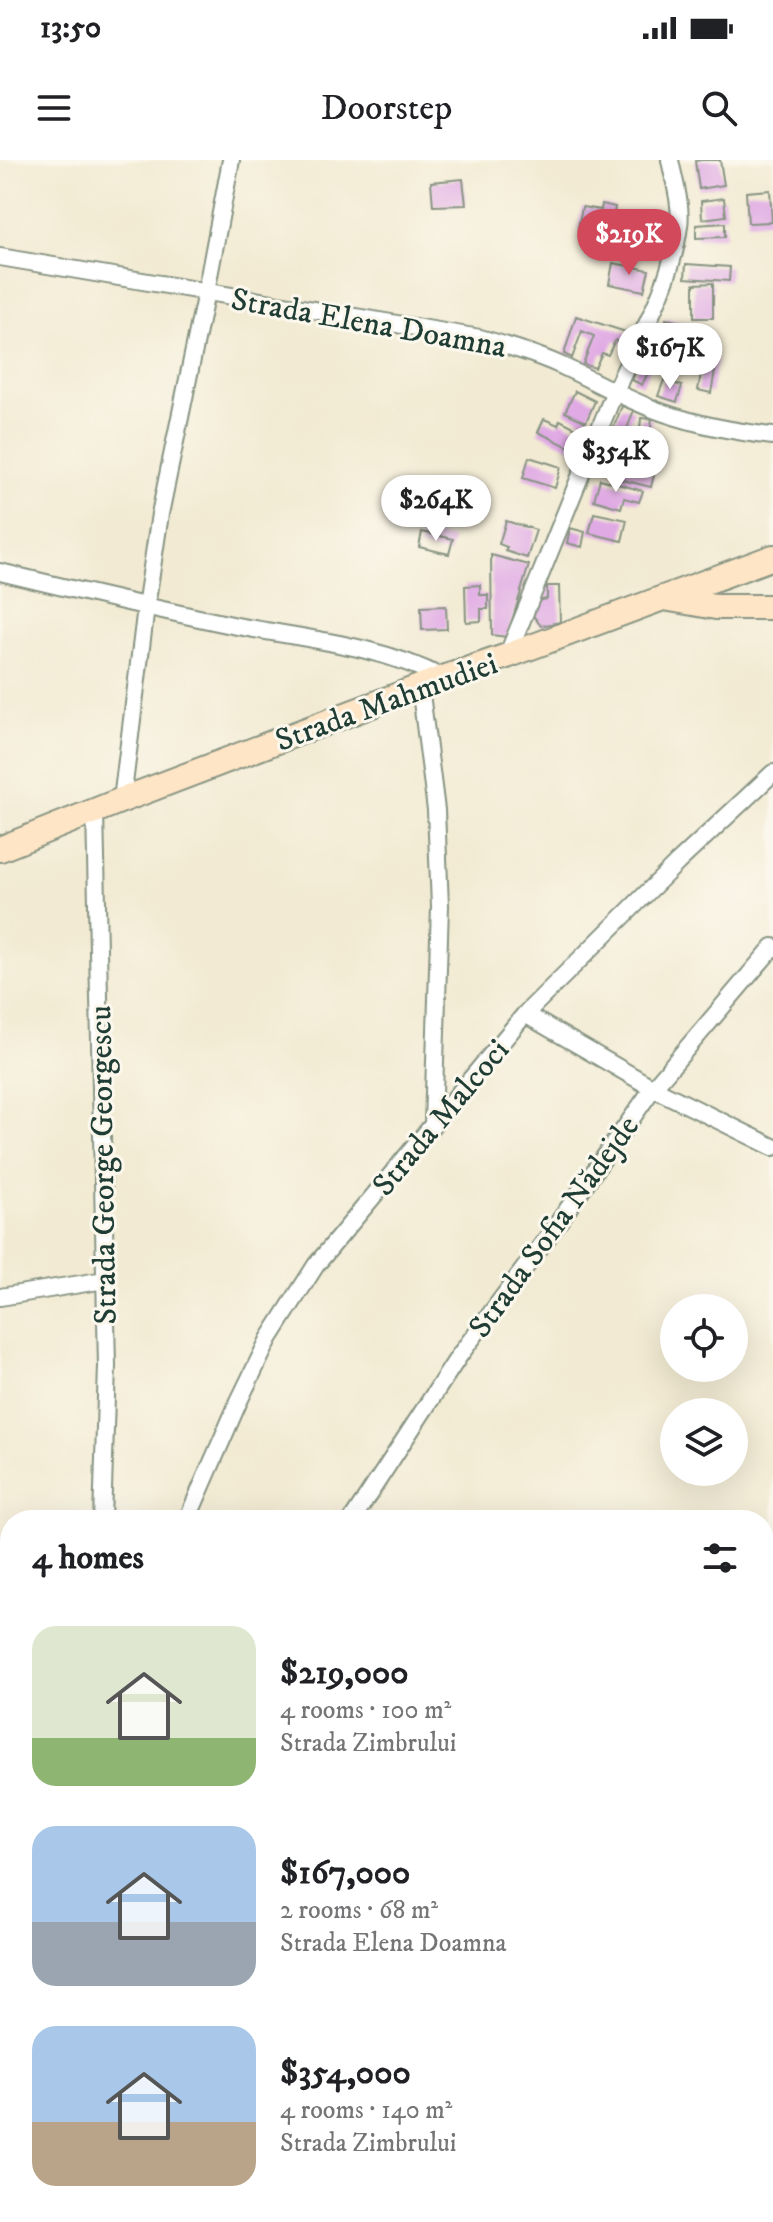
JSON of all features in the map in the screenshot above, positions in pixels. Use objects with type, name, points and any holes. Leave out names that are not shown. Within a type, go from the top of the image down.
[{"type":"main road","name":"Strada Mahmudiei","points":[[0,849],[432,682],[773,557]]},
{"type":"main road","points":[[663,598],[716,607],[773,607]]},
{"type":"street","points":[[122,800],[160,514],[231,160]]},
{"type":"street","points":[[507,656],[614,394],[673,260],[680,223],[670,160]]},
{"type":"street","name":"Strada Elena Doamna","points":[[0,257],[480,338],[524,350],[563,366],[614,394],[665,414],[739,432],[773,436]]},
{"type":"street","points":[[0,572],[146,607],[383,653],[423,667],[432,682],[440,906],[433,1124]]},
{"type":"street","name":"Strada Malcoci","points":[[191,1510],[238,1403],[286,1311],[316,1265],[525,1014],[773,773]]},
{"type":"street","name":"Strada George Georgescu","points":[[95,811],[107,1366],[102,1510]]},
{"type":"street","name":"Strada Sofia Nădejde","points":[[359,1510],[459,1356],[653,1088],[773,947]]},
{"type":"street","points":[[525,1014],[653,1088],[773,1147]]},
{"type":"street","points":[[0,1297],[105,1280]]},
{"type":"building","points":[[720,160],[724,185],[699,189],[695,161]]},
{"type":"building","points":[[463,179],[466,205],[433,206],[431,182]]},
{"type":"building","points":[[770,190],[772,222],[748,223],[746,192]]},
{"type":"building","points":[[724,198],[726,216],[702,219],[701,201]]},
{"type":"building","points":[[602,204],[615,207],[614,213],[630,215],[626,237],[578,229],[582,207],[601,210]]},
{"type":"building","points":[[725,223],[725,237],[696,238],[696,225]]},
{"type":"building","points":[[613,263],[649,270],[644,291],[609,284]]},
{"type":"building","points":[[686,264],[730,267],[729,281],[685,278]]},
{"type":"building","points":[[713,283],[713,318],[694,318],[694,284]]},
{"type":"building","points":[[576,316],[629,333],[625,345],[615,340],[608,355],[602,353],[595,368],[583,364],[594,336],[582,331],[572,358],[564,354]]},
{"type":"building","points":[[666,319],[692,324],[688,345],[662,340]]},
{"type":"building","points":[[646,349],[657,354],[642,385],[632,380]]},
{"type":"building","points":[[704,357],[717,360],[711,393],[698,390]]},
{"type":"building","points":[[664,380],[682,386],[677,402],[658,396]]},
{"type":"building","points":[[575,391],[595,401],[586,422],[565,412]]},
{"type":"building","points":[[622,406],[634,410],[625,434],[613,429]]},
{"type":"building","points":[[641,418],[652,419],[649,441],[639,440]]},
{"type":"building","points":[[544,419],[558,425],[560,420],[584,432],[575,450],[538,432]]},
{"type":"building","points":[[649,444],[650,469],[639,469],[638,445]]},
{"type":"building","points":[[529,457],[561,467],[555,488],[523,478]]},
{"type":"building","points":[[621,467],[654,475],[651,487],[618,479]]},
{"type":"building","points":[[600,479],[643,491],[639,502],[624,498],[621,508],[594,500]]},
{"type":"building","points":[[594,513],[627,520],[622,541],[589,533]]},
{"type":"building","points":[[506,521],[536,530],[527,558],[505,551],[507,547],[499,544]]},
{"type":"building","points":[[570,528],[585,532],[582,547],[567,543]]},
{"type":"building","points":[[422,532],[453,539],[449,554],[419,547]]},
{"type":"building","points":[[491,555],[529,565],[507,637],[492,635]]},
{"type":"building","points":[[480,585],[480,595],[488,595],[488,609],[481,609],[481,621],[466,622],[465,586]]},
{"type":"building","points":[[547,586],[559,586],[560,622],[541,626],[532,614],[537,601],[547,599]]},
{"type":"building","points":[[446,606],[447,629],[422,630],[421,607]]}]
